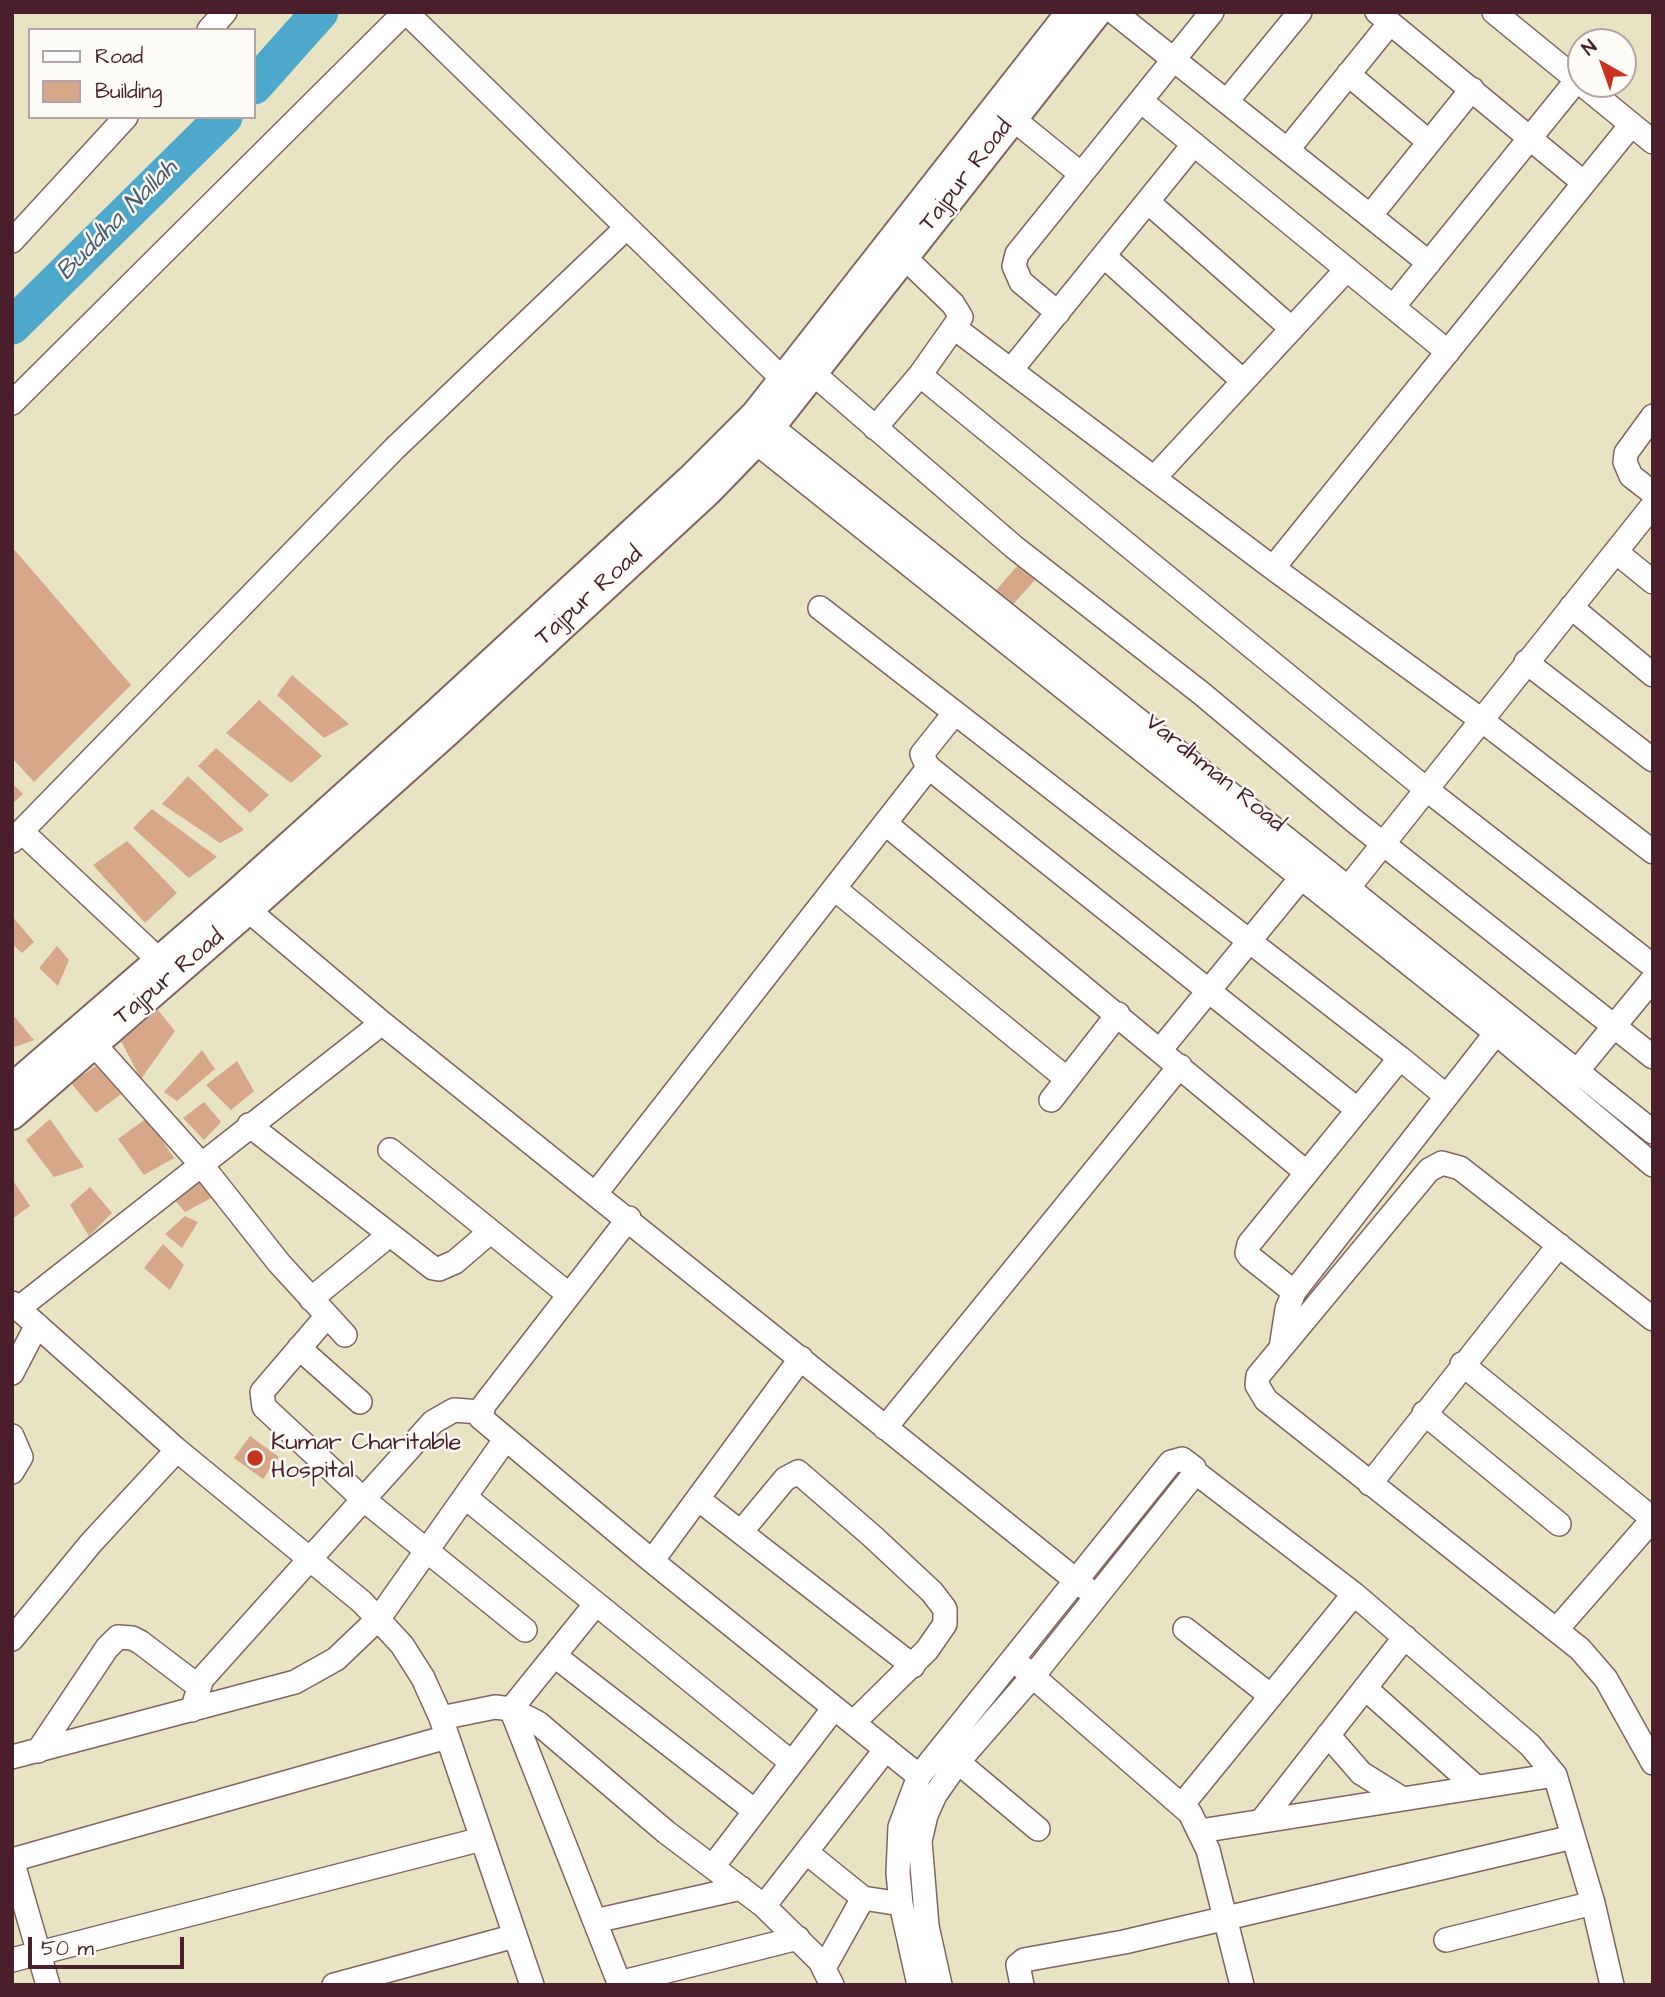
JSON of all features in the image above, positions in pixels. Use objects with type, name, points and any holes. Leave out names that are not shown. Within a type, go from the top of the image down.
[{"type":"main road","name":"Tajpur Road","points":[[798,377],[1071,12]]},
{"type":"main road","name":"Tajpur Road","points":[[12,1115],[248,910],[706,492],[755,427],[904,256],[1097,12]]},
{"type":"main road","name":"Tajpur Road","points":[[12,1088],[435,715],[692,477],[755,427]]},
{"type":"street","points":[[211,28],[225,12]]},
{"type":"street","points":[[12,403],[406,12],[626,228],[798,377],[875,428],[1014,547],[1201,693],[1382,843],[1653,1057]]},
{"type":"street","points":[[1114,12],[1429,263]]},
{"type":"street","points":[[1058,313],[1020,282],[1014,261],[1212,12]]},
{"type":"street","points":[[1227,101],[1300,12]]},
{"type":"street","points":[[1494,12],[1567,72]]},
{"type":"street","points":[[1287,149],[1348,74],[1383,18],[1584,183]]},
{"type":"street","points":[[1348,74],[1429,142]]},
{"type":"street","points":[[1370,216],[1472,89]]},
{"type":"street","points":[[1393,307],[1531,137],[1567,97]]},
{"type":"street","points":[[1599,98],[1653,142]]},
{"type":"street","points":[[1141,101],[1448,352]]},
{"type":"street","points":[[1012,118],[1081,174]]},
{"type":"street","points":[[12,241],[123,119]]},
{"type":"street","points":[[1273,568],[1632,125]]},
{"type":"street","points":[[1012,370],[1194,144]]},
{"type":"street","points":[[1148,202],[1292,329]]},
{"type":"street","points":[[159,960],[17,836],[395,448],[626,228]]},
{"type":"street","points":[[875,428],[956,329],[961,317],[958,308],[904,256]]},
{"type":"street","points":[[1104,256],[1243,381]]},
{"type":"street","points":[[1155,477],[1347,269]]},
{"type":"street","points":[[956,329],[1273,568],[1480,719],[1653,852]]},
{"type":"street","points":[[920,375],[1426,789],[1653,966]]},
{"type":"street","points":[[1653,416],[1626,453],[1625,462],[1631,476],[1653,494]]},
{"type":"street","name":"Vardhman Road","points":[[755,427],[1301,878],[1496,1033],[1653,1165]]},
{"type":"street","name":"Vardhman Road","points":[[755,427],[1348,888],[1653,1132]]},
{"type":"street","points":[[1348,888],[1653,505]]},
{"type":"street","points":[[1616,552],[1653,582]]},
{"type":"street","points":[[1571,607],[1653,674]]},
{"type":"street","points":[[820,608],[954,714],[1251,940],[1445,1095]]},
{"type":"street","points":[[1526,662],[1653,761]]},
{"type":"street","points":[[954,714],[922,754],[922,760],[929,767],[1358,1110]]},
{"type":"street","points":[[596,1193],[929,767]]},
{"type":"street","points":[[886,824],[1161,1049],[1307,1173]]},
{"type":"street","points":[[1161,1049],[1301,878]]},
{"type":"street","points":[[835,889],[1067,1079]]},
{"type":"street","points":[[248,910],[382,1023],[1097,1596]]},
{"type":"street","points":[[1562,1089],[1653,979]]},
{"type":"street","points":[[1051,1100],[1118,1014]]},
{"type":"street","points":[[382,1023],[16,1305],[177,1450],[310,1558],[379,1619],[402,1645],[423,1678],[444,1728],[532,1985]]},
{"type":"street","points":[[1281,1348],[1287,1309],[1294,1292],[1496,1033]]},
{"type":"street","points":[[93,1043],[200,1163],[311,1299],[345,1335]]},
{"type":"street","points":[[1294,1292],[1250,1256],[1247,1248],[1400,1058]]},
{"type":"street","points":[[885,1428],[1180,1066]]},
{"type":"street","points":[[249,1125],[418,1259],[439,1269],[455,1262],[490,1231]]},
{"type":"street","points":[[390,1150],[568,1294]]},
{"type":"street","points":[[1653,1319],[1460,1168],[1443,1163],[1435,1166],[1281,1348],[1258,1376],[1257,1385],[1260,1392],[1370,1484],[1557,1629],[1606,1679],[1653,1763]]},
{"type":"street","points":[[480,1412],[568,1294],[629,1219]]},
{"type":"street","points":[[311,1299],[388,1236]]},
{"type":"street","points":[[1370,1484],[1462,1364],[1559,1245]]},
{"type":"street","points":[[327,1316],[262,1392],[261,1402],[363,1499],[524,1630]]},
{"type":"street","points":[[12,1373],[37,1325]]},
{"type":"street","points":[[299,1348],[360,1402]]},
{"type":"street","points":[[652,1562],[802,1358]]},
{"type":"street","points":[[1462,1364],[1653,1519],[1557,1629]]},
{"type":"street","points":[[192,1710],[198,1686],[363,1499],[443,1414],[463,1409],[480,1412]]},
{"type":"street","points":[[480,1412],[486,1424],[652,1562],[919,1776]]},
{"type":"street","points":[[1424,1413],[1559,1524]]},
{"type":"street","points":[[12,1436],[20,1457],[12,1472]]},
{"type":"street","points":[[12,1757],[305,1677],[336,1659],[379,1619],[505,1440]]},
{"type":"street","points":[[12,1639],[91,1543],[177,1450]]},
{"type":"street","points":[[919,1985],[901,1904],[898,1873],[900,1827],[919,1776],[1173,1461],[1186,1462],[1195,1472],[1354,1594],[1530,1745],[1555,1775],[1593,1903],[1612,1985]]},
{"type":"street","points":[[940,1985],[927,1926],[920,1841],[926,1815],[935,1795],[958,1762],[1033,1676],[1195,1472]]},
{"type":"street","points":[[741,1532],[785,1479],[793,1473],[803,1475],[922,1583],[945,1609],[945,1624],[913,1666],[853,1723]]},
{"type":"street","points":[[466,1497],[595,1605],[792,1763]]},
{"type":"street","points":[[698,1499],[913,1666]]},
{"type":"street","points":[[1182,1805],[1354,1594]]},
{"type":"street","points":[[511,1709],[595,1605]]},
{"type":"street","points":[[1185,1629],[1271,1696]]},
{"type":"street","points":[[38,1751],[107,1648],[118,1637],[132,1638],[140,1642],[198,1686]]},
{"type":"street","points":[[1262,1819],[1405,1637]]},
{"type":"street","points":[[555,1656],[755,1811]]},
{"type":"street","points":[[1014,1660],[1182,1805],[1200,1831],[1208,1850],[1242,1985]]},
{"type":"street","points":[[1365,1688],[1476,1787]]},
{"type":"street","points":[[48,1985],[12,1860],[444,1728],[484,1708],[511,1709],[538,1723],[645,1814],[764,1906],[798,1938],[828,1977],[863,1898]]},
{"type":"street","points":[[714,1865],[834,1708]]},
{"type":"street","points":[[511,1709],[619,1984],[798,1938]]},
{"type":"street","points":[[1328,1735],[1361,1773],[1401,1798]]},
{"type":"street","points":[[764,1906],[886,1749]]},
{"type":"street","points":[[958,1762],[1038,1829]]},
{"type":"street","points":[[1200,1831],[1262,1819],[1555,1775]]},
{"type":"street","points":[[1022,1985],[1018,1965],[1024,1960],[1124,1942],[1573,1837]]},
{"type":"street","points":[[12,1960],[482,1839]]},
{"type":"street","points":[[806,1852],[863,1898],[901,1904]]},
{"type":"street","points":[[594,1921],[741,1888]]},
{"type":"street","points":[[1446,1940],[1593,1903]]},
{"type":"street","points":[[334,1985],[515,1936]]},
{"type":"building","points":[[12,547],[131,685],[34,782],[12,758]]},
{"type":"building","points":[[1018,565],[1035,580],[1008,610],[992,595]]},
{"type":"building","points":[[292,675],[349,724],[324,738],[277,695]]},
{"type":"building","points":[[259,700],[322,756],[291,783],[226,733]]},
{"type":"building","points":[[216,748],[269,795],[250,813],[198,766]]},
{"type":"building","points":[[188,776],[244,830],[220,843],[162,804]]},
{"type":"building","points":[[12,783],[23,794],[12,804]]},
{"type":"building","points":[[152,809],[217,857],[189,878],[133,828]]},
{"type":"building","points":[[127,841],[177,893],[145,923],[93,865]]},
{"type":"building","points":[[12,916],[34,942],[22,953],[12,944]]},
{"type":"building","points":[[57,946],[69,960],[58,986],[39,968]]},
{"type":"building","points":[[158,1010],[175,1031],[141,1079],[121,1041]]},
{"type":"building","points":[[12,1014],[34,1040],[12,1048]]},
{"type":"building","points":[[202,1050],[215,1069],[177,1101],[164,1092]]},
{"type":"building","points":[[237,1061],[254,1091],[231,1110],[206,1085]]},
{"type":"building","points":[[96,1066],[121,1094],[96,1113],[71,1083]]},
{"type":"building","points":[[204,1102],[221,1122],[204,1140],[183,1118]]},
{"type":"building","points":[[147,1118],[174,1158],[144,1175],[118,1139]]},
{"type":"building","points":[[50,1119],[84,1167],[54,1177],[26,1140]]},
{"type":"building","points":[[197,1178],[213,1197],[185,1212],[172,1197]]},
{"type":"building","points":[[12,1179],[30,1206],[12,1219]]},
{"type":"building","points":[[90,1187],[112,1213],[89,1236],[70,1205]]},
{"type":"building","points":[[185,1216],[198,1222],[182,1248],[165,1234]]},
{"type":"building","points":[[163,1244],[184,1265],[170,1290],[144,1268]]},
{"type":"building","points":[[250,1436],[279,1457],[263,1479],[234,1458]]},
{"type":"waterway","name":"Buddha Nallah","points":[[256,84],[320,12]]},
{"type":"waterway","name":"Buddha Nallah","points":[[12,326],[222,119]]},
{"type":"place","name":"Kumar Charitable Hospital","points":[[255,1458]]}]
